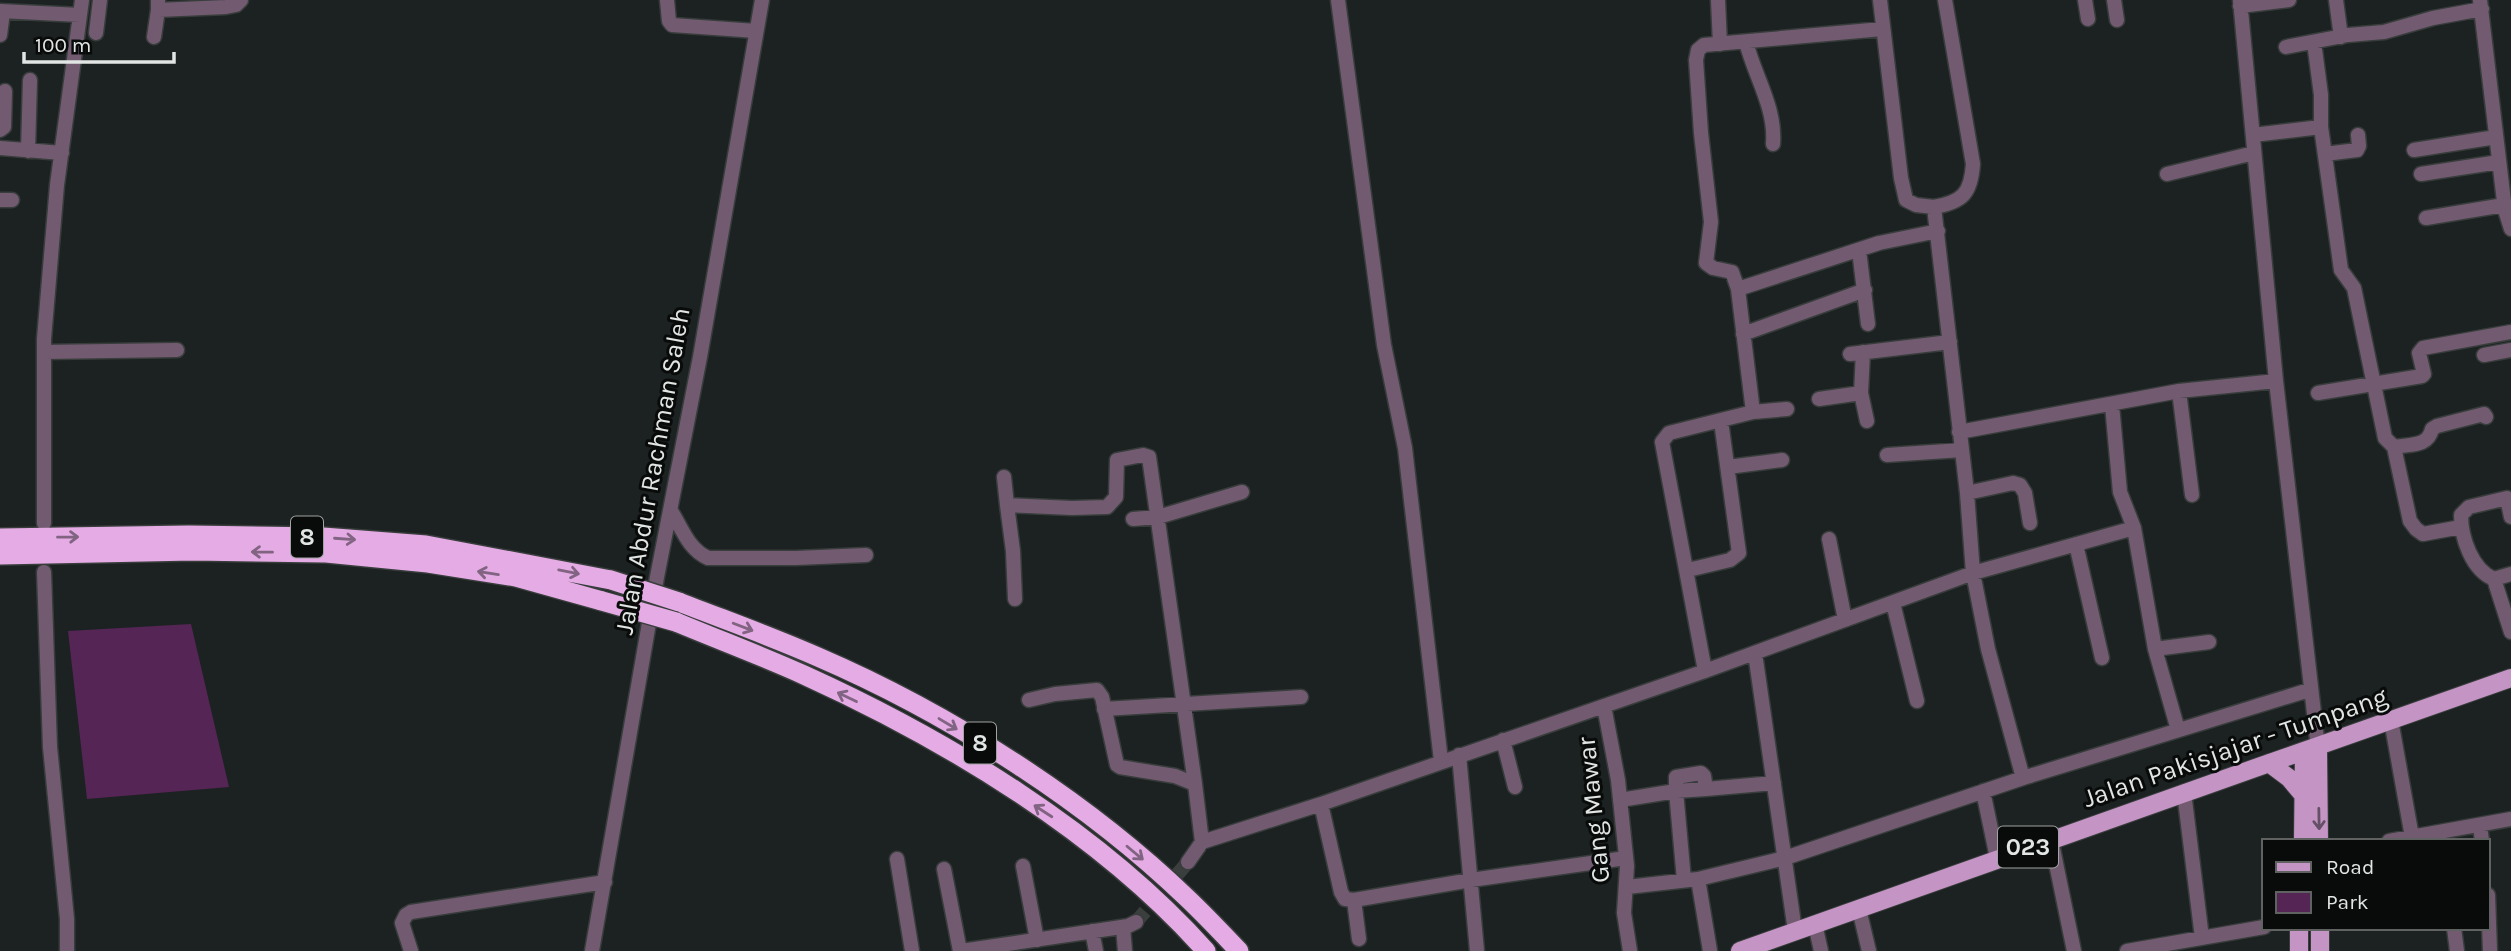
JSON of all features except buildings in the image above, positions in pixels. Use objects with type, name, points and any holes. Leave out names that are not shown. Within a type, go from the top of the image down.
[{"type":"highway","name":"8","points":[[0,538],[189,535],[349,539],[426,545],[611,580],[679,602],[818,657],[930,713],[1028,772],[1128,847],[1186,897],[1239,951]]},
{"type":"highway","name":"8","points":[[0,555],[193,551],[326,553],[428,563],[516,578],[676,622],[804,676],[917,731],[976,767],[1086,840],[1120,867],[1206,951]]},
{"type":"main road","name":"Jalan Pakisjajar - Tumpang","points":[[1740,951],[2511,678]]},
{"type":"main road","points":[[2303,839],[2311,750]]},
{"type":"main road","points":[[2311,750],[2319,839]]},
{"type":"main road","points":[[2269,763],[2289,778],[2305,797]]},
{"type":"main road","points":[[2299,930],[2299,951]]},
{"type":"main road","points":[[2320,930],[2320,951]]},
{"type":"street","points":[[96,33],[100,0]]},
{"type":"street","points":[[154,37],[158,5],[226,7],[236,5],[241,0]]},
{"type":"street","points":[[667,0],[669,22],[672,25],[756,31]]},
{"type":"street","name":"Jalan Abdur Rachman Saleh","points":[[592,951],[762,0]]},
{"type":"street","points":[[1338,0],[1384,345],[1405,448],[1441,761]]},
{"type":"street","points":[[1718,0],[1720,44]]},
{"type":"street","points":[[1880,0],[1897,160],[1906,200],[1916,205],[1934,207],[1951,204],[1962,198],[1971,185],[1973,164],[1945,0]]},
{"type":"street","points":[[2085,0],[2088,19]]},
{"type":"street","points":[[2114,0],[2117,20]]},
{"type":"street","points":[[2290,0],[2240,3],[2309,691],[2311,750]]},
{"type":"street","points":[[2336,0],[2341,37]]},
{"type":"street","points":[[2286,47],[2384,32],[2481,4],[2504,205],[2511,229]]},
{"type":"street","points":[[0,35],[1,11],[81,8],[54,213],[44,352],[44,523]]},
{"type":"street","points":[[1753,412],[1738,289],[1732,272],[1713,268],[1706,263],[1711,222],[1696,60],[1700,47],[1882,29]]},
{"type":"street","points":[[2314,42],[2321,127],[2341,270],[2354,288],[2385,438],[2395,447],[2410,521],[2423,534],[2461,527]]},
{"type":"street","points":[[1746,43],[1773,122],[1773,144]]},
{"type":"street","points":[[28,151],[30,80]]},
{"type":"street","points":[[0,130],[5,122],[5,91]]},
{"type":"street","points":[[2253,135],[2321,127]]},
{"type":"street","points":[[2325,154],[2357,150],[2360,146],[2358,135]]},
{"type":"street","points":[[2414,150],[2496,137]]},
{"type":"street","points":[[2459,144],[2462,168]]},
{"type":"street","points":[[0,148],[62,153]]},
{"type":"street","points":[[2167,174],[2254,153]]},
{"type":"street","points":[[2421,174],[2499,162]]},
{"type":"street","points":[[2426,218],[2504,205]]},
{"type":"street","points":[[1934,207],[1967,493],[1973,573],[1988,649],[2023,778]]},
{"type":"street","points":[[1738,289],[1858,250],[1938,231]]},
{"type":"street","points":[[1858,250],[1868,324]]},
{"type":"street","points":[[1743,334],[1865,290]]},
{"type":"street","points":[[2318,393],[2423,375],[2419,352],[2423,348],[2511,332]]},
{"type":"street","points":[[1867,421],[1857,353],[1950,342]]},
{"type":"street","points":[[44,352],[177,350]]},
{"type":"street","points":[[2484,355],[2511,350]]},
{"type":"street","points":[[1959,432],[2179,391],[2276,381]]},
{"type":"street","points":[[2179,391],[2192,495]]},
{"type":"street","points":[[1819,399],[1861,393]]},
{"type":"street","points":[[2112,405],[2120,492],[2134,528],[2155,649],[2178,730]]},
{"type":"street","points":[[1705,671],[1662,442],[1669,433],[1753,412],[1787,409]]},
{"type":"street","points":[[2395,447],[2428,440],[2432,429],[2437,426],[2484,414],[2486,417]]},
{"type":"street","points":[[1688,570],[1730,560],[1739,553],[1721,421]]},
{"type":"street","points":[[1886,455],[1962,450]]},
{"type":"street","points":[[1007,505],[1107,507],[1116,497],[1118,460],[1147,455],[1151,461],[1202,842]]},
{"type":"street","points":[[1728,467],[1782,460]]},
{"type":"street","points":[[1004,477],[1013,551],[1015,599]]},
{"type":"street","points":[[1967,493],[2017,483],[2025,493],[2029,523]]},
{"type":"street","points":[[1133,519],[1158,517],[1242,492]]},
{"type":"street","points":[[2511,517],[2507,498],[2464,509],[2460,515],[2466,543],[2477,565],[2494,579],[2511,574]]},
{"type":"street","points":[[670,511],[690,544],[708,558],[866,555]]},
{"type":"street","points":[[1188,862],[1202,842],[1321,804],[1705,671],[1973,573],[2134,528]]},
{"type":"street","points":[[1829,539],[1845,621]]},
{"type":"street","points":[[2076,544],[2102,658]]},
{"type":"street","points":[[44,572],[50,747],[67,919],[67,951]]},
{"type":"street","points":[[2494,579],[2511,632]]},
{"type":"street","points":[[1893,603],[1917,701]]},
{"type":"street","points":[[2155,649],[2209,642]]},
{"type":"street","points":[[1755,653],[1795,931]]},
{"type":"street","points":[[1029,700],[1097,690],[1104,709],[1116,765],[1175,776],[1195,784]]},
{"type":"street","points":[[1627,887],[1691,879],[1784,858],[2023,778],[2309,691]]},
{"type":"street","points":[[1104,709],[1301,697]]},
{"type":"street","name":"Gang Mawar","points":[[1604,706],[1620,800],[1626,858],[1624,913],[1630,951]]},
{"type":"street","points":[[2391,720],[2412,837]]},
{"type":"street","points":[[1503,740],[1515,787]]},
{"type":"street","points":[[1459,755],[1476,951]]},
{"type":"street","points":[[1710,951],[1691,879],[1676,777],[1701,773],[1704,775],[1706,789],[1774,783]]},
{"type":"street","points":[[1620,800],[1676,791]]},
{"type":"street","points":[[1983,791],[1997,858]]},
{"type":"street","points":[[2184,792],[2202,938]]},
{"type":"street","points":[[1321,804],[1341,892],[1345,899],[1354,900],[1626,858]]},
{"type":"street","points":[[2400,839],[2439,837],[2511,819]]},
{"type":"street","points":[[2480,825],[2482,839]]},
{"type":"street","points":[[2051,839],[2074,951]]},
{"type":"street","points":[[897,859],[912,951]]},
{"type":"street","points":[[1023,866],[1029,944]]},
{"type":"street","points":[[944,869],[960,951],[1029,944],[1130,924],[1125,951]]},
{"type":"street","points":[[411,951],[402,923],[411,912],[605,882]]},
{"type":"street","points":[[1354,900],[1359,939]]},
{"type":"street","points":[[1859,909],[1869,951]]},
{"type":"street","points":[[1815,924],[1821,951]]},
{"type":"street","points":[[2127,951],[2262,927]]},
{"type":"street","points":[[2454,930],[2457,951]]},
{"type":"street","points":[[2489,930],[2490,951]]},
{"type":"street","points":[[1092,932],[1096,951]]},
{"type":"green space","points":[[191,624],[229,787],[87,799],[68,631]]},
{"type":"tunnel","points":[[1136,922],[1188,862]]}]
